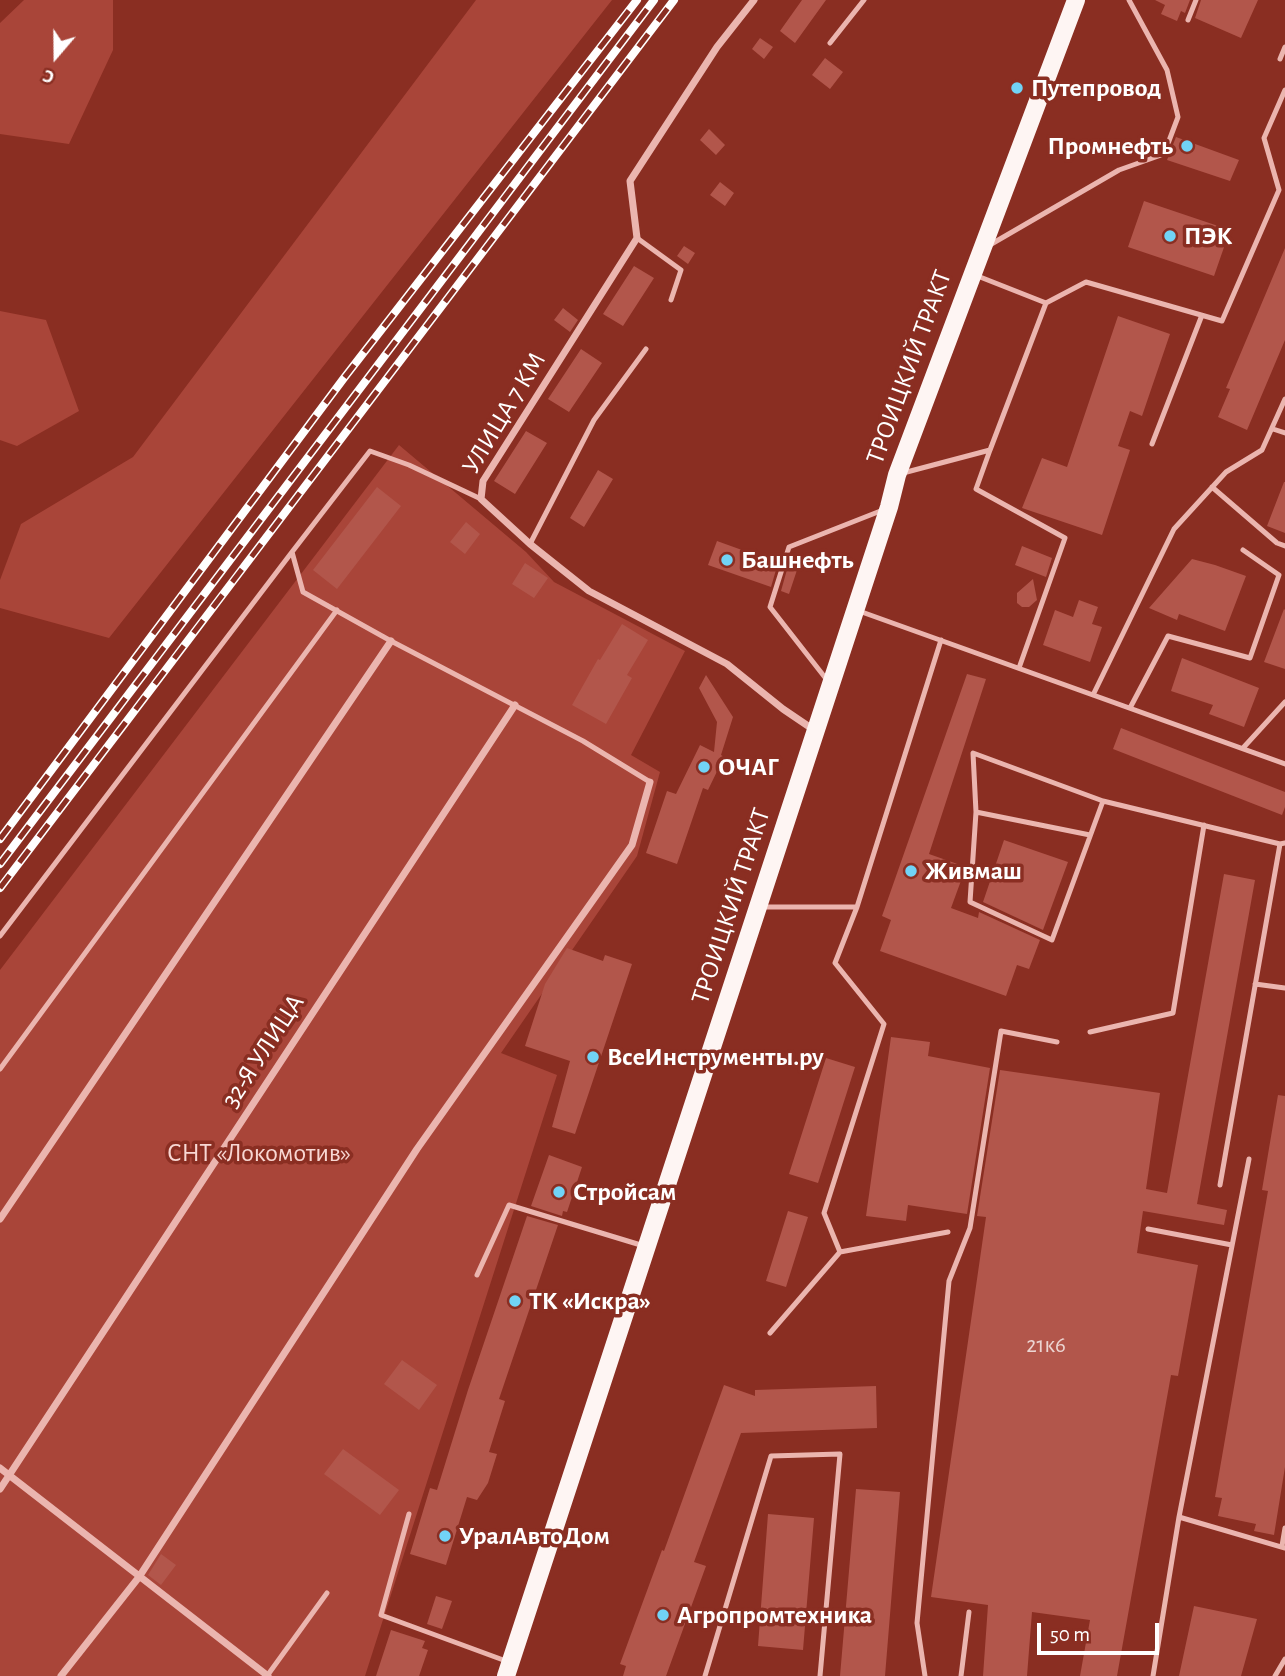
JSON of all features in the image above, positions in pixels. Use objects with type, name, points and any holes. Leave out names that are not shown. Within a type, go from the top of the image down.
[{"type":"main road","name":"ТРОИЦКИЙ ТРАКТ","points":[[508,1669],[856,610],[897,475],[1076,0]]},
{"type":"street","points":[[637,238],[630,181],[717,47],[754,0]]},
{"type":"street","name":"УЛИЦА 7 КМ","points":[[637,238],[483,481],[481,499],[530,544],[589,591],[727,664],[783,709],[815,730]]},
{"type":"street","points":[[0,1219],[391,641]]},
{"type":"street","name":"32-Я УЛИЦА","points":[[0,1489],[514,705]]},
{"type":"street","points":[[61,1676],[139,1577],[416,1149],[632,845],[650,782]]},
{"type":"street","points":[[0,1468],[268,1676]]},
{"type":"lane","points":[[830,43],[864,0]]},
{"type":"lane","points":[[979,252],[1119,170],[1164,154],[1178,117],[1167,70],[1129,0]]},
{"type":"lane","points":[[1188,20],[1196,0]]},
{"type":"lane","points":[[1280,59],[1285,47]]},
{"type":"lane","points":[[1019,668],[1065,538],[976,489],[1046,303],[1086,282],[1222,321],[1279,190],[1264,138],[1285,90]]},
{"type":"lane","points":[[637,238],[681,270],[671,300]]},
{"type":"lane","points":[[971,274],[1046,303]]},
{"type":"lane","points":[[1152,444],[1202,315]]},
{"type":"lane","points":[[530,544],[594,420],[646,349]]},
{"type":"lane","points":[[1093,695],[1174,530],[1226,472],[1262,450],[1285,399]]},
{"type":"lane","points":[[1272,429],[1285,433]]},
{"type":"lane","points":[[897,475],[990,450]]},
{"type":"lane","points":[[0,936],[370,451],[410,465],[481,499]]},
{"type":"lane","points":[[1212,487],[1276,543],[1285,546]]},
{"type":"lane","points":[[830,684],[770,607],[789,547],[889,507]]},
{"type":"lane","points":[[1130,708],[1168,636],[1250,658],[1279,575],[1243,550]]},
{"type":"lane","points":[[292,552],[303,593],[583,741],[650,782]]},
{"type":"lane","points":[[0,1069],[337,610]]},
{"type":"lane","points":[[856,610],[1285,764]]},
{"type":"lane","points":[[840,1252],[824,1213],[884,1024],[835,962],[857,907],[941,640]]},
{"type":"lane","points":[[1243,748],[1285,702]]},
{"type":"lane","points":[[1103,801],[1052,940],[970,902],[976,812],[972,753],[1103,801],[1282,843],[1220,1185]]},
{"type":"lane","points":[[976,812],[1090,835]]},
{"type":"lane","points":[[1090,1032],[1173,1013],[1204,825]]},
{"type":"lane","points":[[759,907],[857,907]]},
{"type":"lane","points":[[1255,984],[1285,988]]},
{"type":"lane","points":[[925,1676],[917,1623],[949,1280],[970,1228],[1001,1031],[1057,1042]]},
{"type":"lane","points":[[1153,1676],[1179,1517],[1249,1159]]},
{"type":"lane","points":[[477,1275],[509,1205],[647,1247]]},
{"type":"lane","points":[[1148,1229],[1232,1245]]},
{"type":"lane","points":[[770,1333],[840,1252],[948,1232]]},
{"type":"lane","points":[[705,1676],[771,1456],[840,1454],[820,1676]]},
{"type":"lane","points":[[410,1514],[380,1615],[508,1669]]},
{"type":"lane","points":[[1179,1517],[1283,1547],[1285,1528]]},
{"type":"lane","points":[[268,1676],[327,1593]]},
{"type":"lane","points":[[961,1676],[969,1612]]},
{"type":"lane","points":[[1275,1676],[1285,1659]]},
{"type":"green space","points":[[24,0],[113,0],[113,50],[69,144],[0,134],[0,23]]},
{"type":"green space","points":[[476,0],[612,0],[109,638],[0,608],[0,580],[21,524],[133,457]]},
{"type":"green space","points":[[0,311],[46,320],[79,411],[17,446],[0,440]]},
{"type":"green space","name":"СНТ «Локомотив»","points":[[399,445],[526,552],[554,582],[685,651],[631,755],[660,772],[637,856],[501,1053],[557,1075],[365,1676],[0,1676],[0,970]]},
{"type":"building","points":[[802,0],[826,0],[795,43],[780,31]]},
{"type":"building","points":[[1155,0],[1190,0],[1185,13],[1181,11],[1177,21],[1161,14],[1165,5]]},
{"type":"building","points":[[1201,0],[1258,0],[1241,38],[1195,18]]},
{"type":"building","points":[[760,38],[773,47],[764,59],[752,49]]},
{"type":"building","points":[[825,58],[843,72],[830,89],[812,75]]},
{"type":"building","points":[[709,129],[725,145],[716,155],[700,140]]},
{"type":"building","points":[[1176,137],[1239,160],[1230,181],[1167,160]]},
{"type":"building","points":[[720,182],[734,193],[725,206],[710,195]]},
{"type":"building","points":[[1144,201],[1230,230],[1214,276],[1128,247]]},
{"type":"building","points":[[684,246],[695,253],[688,264],[677,256]]},
{"type":"building","points":[[1285,248],[1285,340],[1247,430],[1218,417],[1230,389],[1226,388]]},
{"type":"building","points":[[634,266],[654,278],[623,326],[603,314]]},
{"type":"building","points":[[563,308],[578,320],[570,332],[554,320]]},
{"type":"building","points":[[1118,316],[1170,334],[1142,416],[1130,411],[1118,446],[1130,450],[1102,535],[1022,508],[1042,458],[1067,467]]},
{"type":"building","points":[[581,349],[602,363],[569,412],[548,399]]},
{"type":"building","points":[[526,431],[547,443],[515,494],[494,481]]},
{"type":"building","points":[[598,470],[613,479],[584,527],[570,518]]},
{"type":"building","points":[[1285,482],[1285,533],[1267,526]]},
{"type":"building","points":[[377,487],[401,506],[337,589],[313,570]]},
{"type":"building","points":[[466,522],[480,534],[465,554],[450,542]]},
{"type":"building","points":[[717,541],[778,563],[771,587],[708,565]]},
{"type":"building","points":[[1022,546],[1052,558],[1046,577],[1015,565]]},
{"type":"building","points":[[1192,559],[1246,576],[1225,631],[1179,614],[1177,620],[1149,608]]},
{"type":"building","points":[[525,563],[548,578],[534,598],[512,584]]},
{"type":"building","points":[[788,566],[797,570],[789,594],[781,591]]},
{"type":"building","points":[[1033,579],[1037,600],[1029,607],[1022,607],[1017,603],[1017,593]]},
{"type":"building","points":[[1079,600],[1098,607],[1092,624],[1102,627],[1090,662],[1043,645],[1055,610],[1073,617]]},
{"type":"building","points":[[1285,610],[1285,669],[1264,662]]},
{"type":"building","points":[[622,624],[648,640],[627,675],[632,678],[606,724],[572,705]]},
{"type":"building","points":[[1182,658],[1259,688],[1244,727],[1209,714],[1213,705],[1171,691]]},
{"type":"building","points":[[967,674],[986,679],[929,854],[966,867],[951,908],[978,918],[979,912],[1040,940],[1029,969],[1017,965],[1006,996],[880,951],[891,920],[882,916]]},
{"type":"building","points":[[706,675],[733,717],[721,755],[724,757],[708,790],[703,788],[677,864],[646,853],[667,791],[676,794],[700,745],[714,752],[717,722],[699,688]]},
{"type":"building","points":[[1121,728],[1285,792],[1282,815],[1113,749]]},
{"type":"building","points":[[1004,840],[1068,862],[1043,930],[983,902]]},
{"type":"building","points":[[1224,874],[1255,880],[1197,1204],[1227,1210],[1224,1225],[1143,1211],[1137,1253],[1198,1265],[1178,1376],[1171,1375],[1117,1676],[1080,1676],[1090,1620],[1032,1612],[1027,1676],[983,1676],[988,1605],[931,1597],[986,1217],[977,1216],[1000,1070],[1160,1093],[1146,1189],[1167,1193]]},
{"type":"building","points":[[567,948],[603,961],[605,955],[632,964],[575,1134],[552,1127],[570,1061],[525,1046],[545,984]]},
{"type":"building","points":[[891,1037],[930,1042],[928,1056],[990,1068],[967,1214],[908,1205],[906,1221],[866,1216]]},
{"type":"building","points":[[826,1058],[855,1067],[818,1183],[789,1174]]},
{"type":"building","points":[[1278,1095],[1285,1096],[1285,1467],[1274,1535],[1254,1531],[1256,1524],[1218,1516],[1222,1498],[1215,1497],[1268,1191],[1262,1190]]},
{"type":"building","points":[[549,1155],[582,1167],[567,1212],[563,1211],[562,1216],[531,1206]]},
{"type":"building","points":[[788,1211],[808,1217],[786,1287],[766,1281]]},
{"type":"building","points":[[527,1216],[558,1225],[499,1399],[505,1401],[489,1452],[497,1454],[488,1483],[477,1500],[467,1497],[446,1565],[410,1554],[430,1488],[437,1490]]},
{"type":"building","points":[[402,1360],[437,1385],[419,1410],[384,1384]]},
{"type":"building","points":[[724,1385],[755,1396],[755,1390],[876,1386],[877,1428],[741,1433],[694,1562],[706,1566],[666,1676],[623,1676],[626,1666],[620,1664]]},
{"type":"building","points":[[343,1449],[399,1490],[380,1515],[324,1474]]},
{"type":"building","points":[[856,1489],[900,1492],[885,1676],[840,1676]]},
{"type":"building","points":[[768,1514],[814,1518],[803,1650],[758,1646]]},
{"type":"building","points":[[161,1554],[176,1565],[161,1585],[148,1575]]},
{"type":"building","points":[[436,1596],[452,1601],[442,1629],[427,1624]]},
{"type":"building","points":[[1194,1606],[1257,1619],[1241,1676],[1179,1676]]},
{"type":"building","points":[[391,1630],[425,1641],[422,1648],[428,1650],[419,1676],[376,1676]]},
{"type":"railway","points":[[0,839],[344,378],[637,0]]},
{"type":"railway","points":[[0,864],[654,0]]},
{"type":"railway","points":[[0,888],[674,0]]},
{"type":"place","name":"Путепровод","points":[[1017,88]]},
{"type":"place","name":"Промнефть","points":[[1187,146]]},
{"type":"place","name":"ПЭК","points":[[1170,236]]},
{"type":"place","name":"Башнефть","points":[[727,560]]},
{"type":"place","name":"ОЧАГ","points":[[704,767]]},
{"type":"place","name":"Живмаш","points":[[911,871]]},
{"type":"place","name":"ВсеИнструменты.ру","points":[[593,1057]]},
{"type":"place","name":"Стройсам","points":[[559,1192]]},
{"type":"place","name":"ТК «Искра»","points":[[515,1301]]},
{"type":"place","name":"УралАвтоДом","points":[[445,1536]]},
{"type":"place","name":"Агропромтехника","points":[[663,1615]]}]
